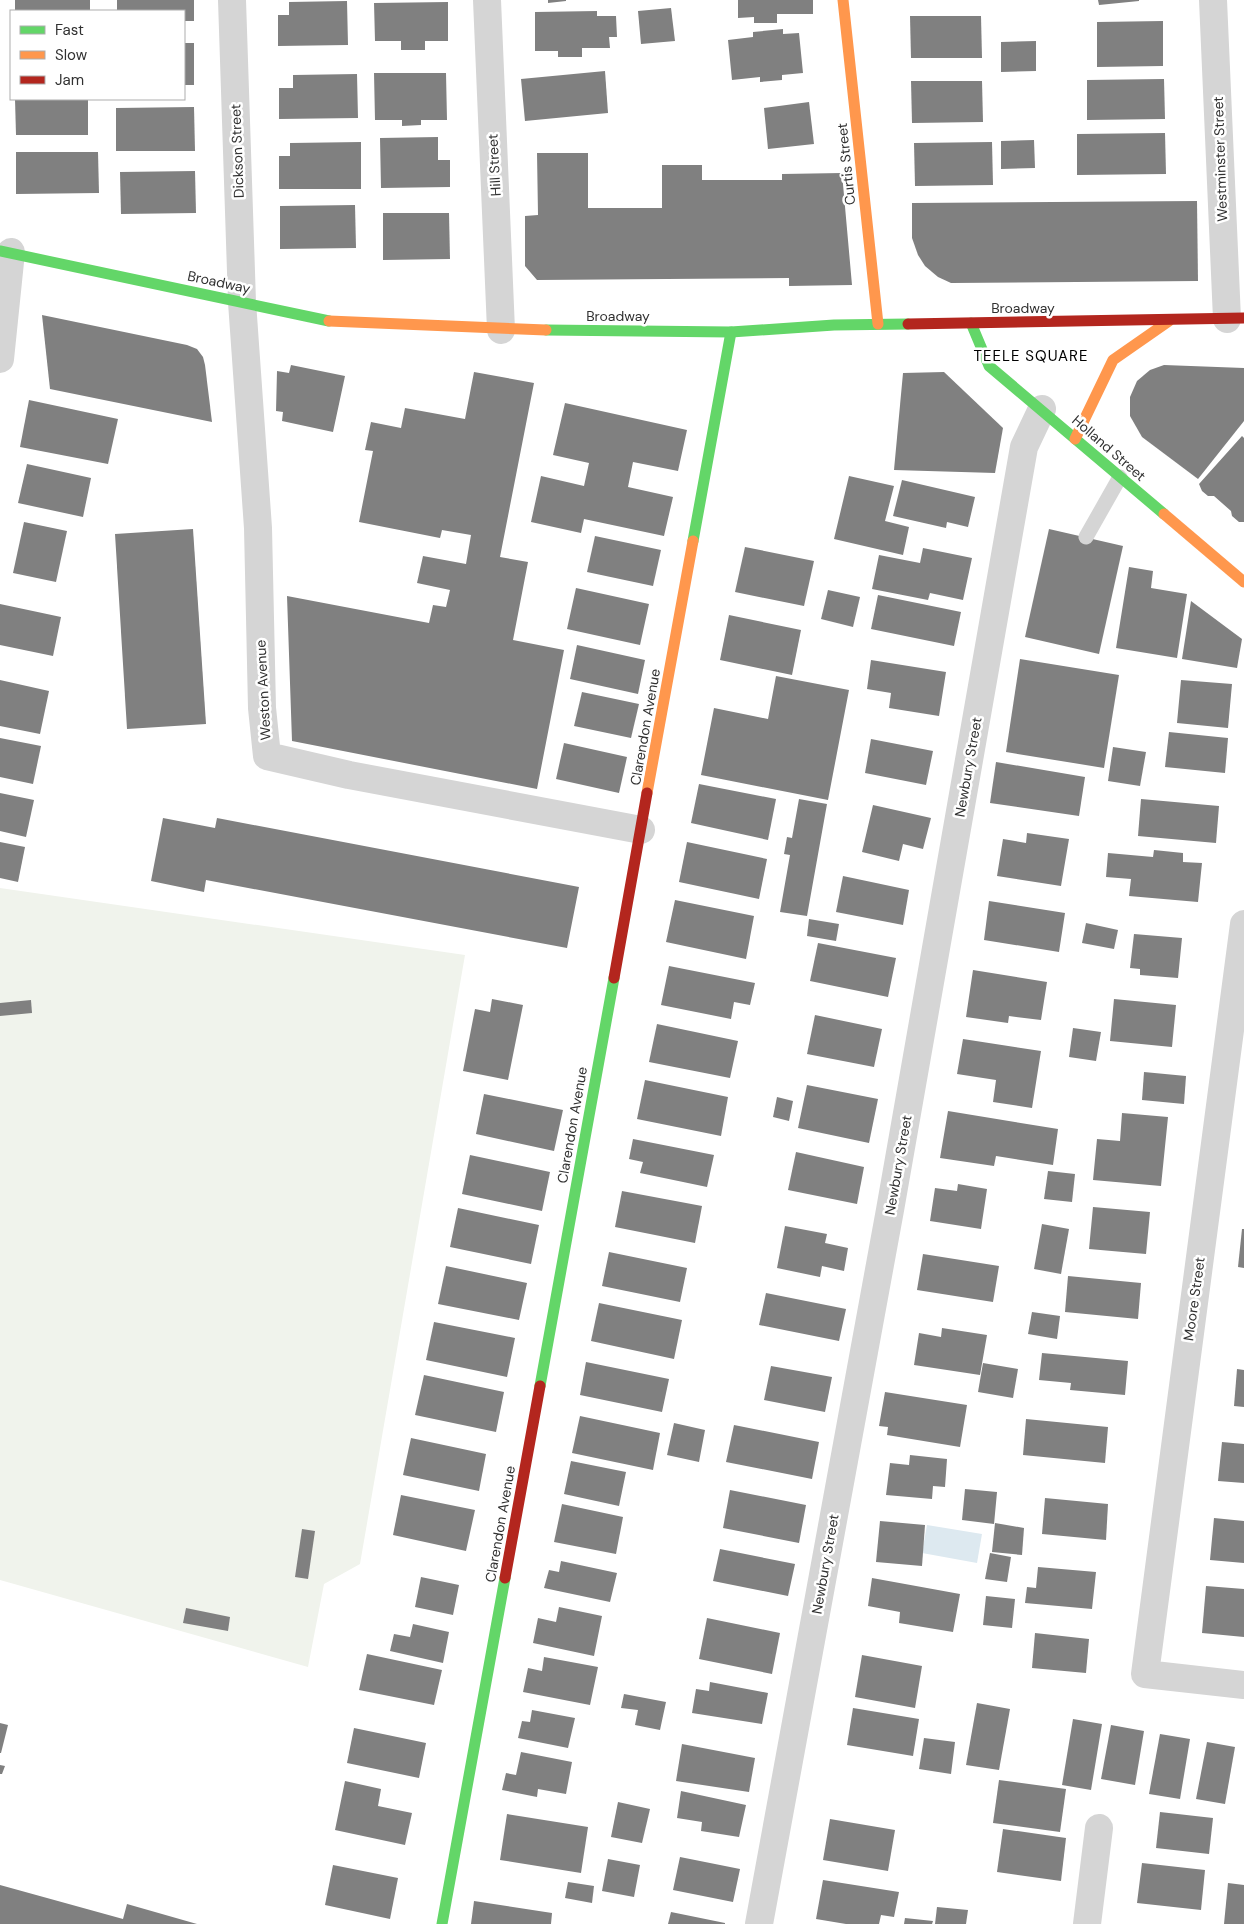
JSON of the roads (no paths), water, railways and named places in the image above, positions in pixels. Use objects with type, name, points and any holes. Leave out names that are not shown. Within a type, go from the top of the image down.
[{"type":"street","name":"Dickson Street","points":[[232,0],[242,302]]},
{"type":"street","name":"Hill Street","points":[[487,0],[501,330]]},
{"type":"street","name":"Curtis Street","points":[[843,0],[878,324]]},
{"type":"street","name":"Westminster Street","points":[[1213,0],[1236,319]]},
{"type":"street","name":"Broadway","points":[[6,252],[331,321],[501,330],[731,332],[878,324],[1236,319]]},
{"type":"street","points":[[0,359],[6,252]]},
{"type":"street","name":"Weston Avenue","points":[[242,302],[258,528],[262,708],[267,756],[349,775],[641,830]]},
{"type":"street","points":[[1076,439],[1113,360],[1169,321]]},
{"type":"street","name":"Holland Street","points":[[971,323],[988,366],[1042,409],[1244,582]]},
{"type":"street","name":"Clarendon Avenue","points":[[442,1924],[731,332]]},
{"type":"street","name":"Newbury Street","points":[[759,1924],[890,1210],[1024,448],[1042,409]]},
{"type":"street","name":"Moore Street","points":[[1244,924],[1145,1674],[1244,1685]]},
{"type":"street","points":[[1088,1924],[1099,1828]]},
{"type":"lane","points":[[1086,537],[1120,477]]},
{"type":"district","name":"TEELE SQUARE","points":[[1031,356]]}]
